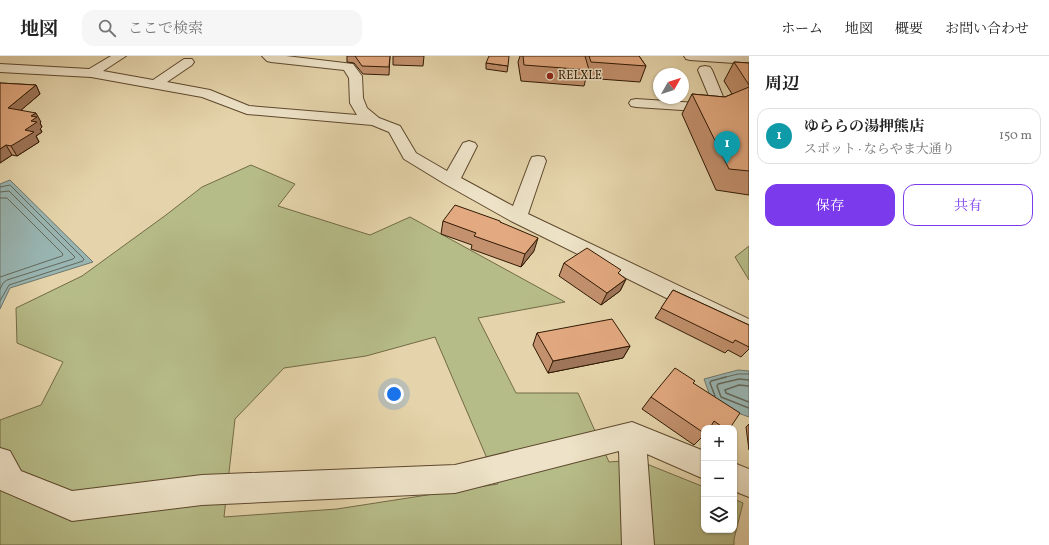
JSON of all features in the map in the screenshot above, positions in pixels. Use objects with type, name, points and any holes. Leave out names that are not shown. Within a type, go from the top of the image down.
[{"type":"street","points":[[91,73],[120,56]]},
{"type":"street","points":[[268,56],[271,58],[312,64],[348,67],[355,74],[356,83],[354,96],[356,105],[363,114],[374,121],[395,129],[410,156],[518,217],[749,329]]},
{"type":"street","points":[[694,56],[749,60]]},
{"type":"street","points":[[636,103],[697,107],[719,104],[709,70],[694,56]]},
{"type":"street","points":[[156,84],[188,62]]},
{"type":"street","points":[[0,68],[91,73],[205,93],[247,110],[374,121]]},
{"type":"street","points":[[451,180],[469,146]]},
{"type":"street","points":[[518,217],[538,161]]},
{"type":"street","points":[[632,436],[638,545]]},
{"type":"street","points":[[0,461],[11,481],[72,506],[202,490],[455,479],[632,436],[701,464]]},
{"type":"street","points":[[737,478],[749,483]]},
{"type":"green space","points":[[251,165],[295,184],[278,206],[370,235],[410,217],[565,302],[478,318],[516,393],[578,393],[609,462],[637,460],[701,486],[701,533],[736,533],[734,545],[0,545],[0,420],[41,405],[63,362],[17,343],[16,308],[82,276],[202,187]],"holes":[[[435,337],[498,484],[337,509],[224,517],[235,419],[284,368],[366,356]]]},
{"type":"green space","points":[[749,246],[749,280],[735,257]]},
{"type":"green space","points":[[737,500],[743,503],[737,527]]},
{"type":"water","points":[[10,180],[93,262],[10,288],[0,309],[0,184]]},
{"type":"water","points":[[738,370],[749,371],[749,417],[713,404],[704,379]]},
{"type":"building","points":[[355,56],[390,56],[389,67],[362,66]]},
{"type":"building","points":[[489,56],[509,56],[508,66],[486,63]]},
{"type":"building","points":[[523,56],[585,56],[589,70],[524,65]]},
{"type":"building","points":[[589,56],[639,56],[646,66],[591,62]]},
{"type":"building","points":[[734,62],[749,63],[749,85]]},
{"type":"building","points":[[0,83],[36,85],[8,108],[36,113],[31,116],[37,117],[31,121],[37,122],[25,130],[34,132],[11,146],[6,145],[0,149]]},
{"type":"building","points":[[749,87],[749,171],[729,169],[692,94],[725,97]]},
{"type":"building","points":[[455,205],[500,221],[538,238],[525,254],[474,236],[476,233],[443,221]]},
{"type":"building","points":[[587,248],[621,270],[618,273],[626,279],[607,293],[564,263]]},
{"type":"building","points":[[673,290],[749,325],[749,347],[735,340],[733,343],[661,308]]},
{"type":"building","points":[[612,319],[630,346],[553,361],[537,333]]},
{"type":"building","points":[[675,368],[695,381],[693,383],[740,413],[732,425],[720,425],[714,421],[712,425],[701,425],[701,431],[651,397]]},
{"type":"place","name":"RELXLE","points":[[550,76]]},
{"type":"place","name":"ゆららの湯押熊店","points":[[727,164]]}]
